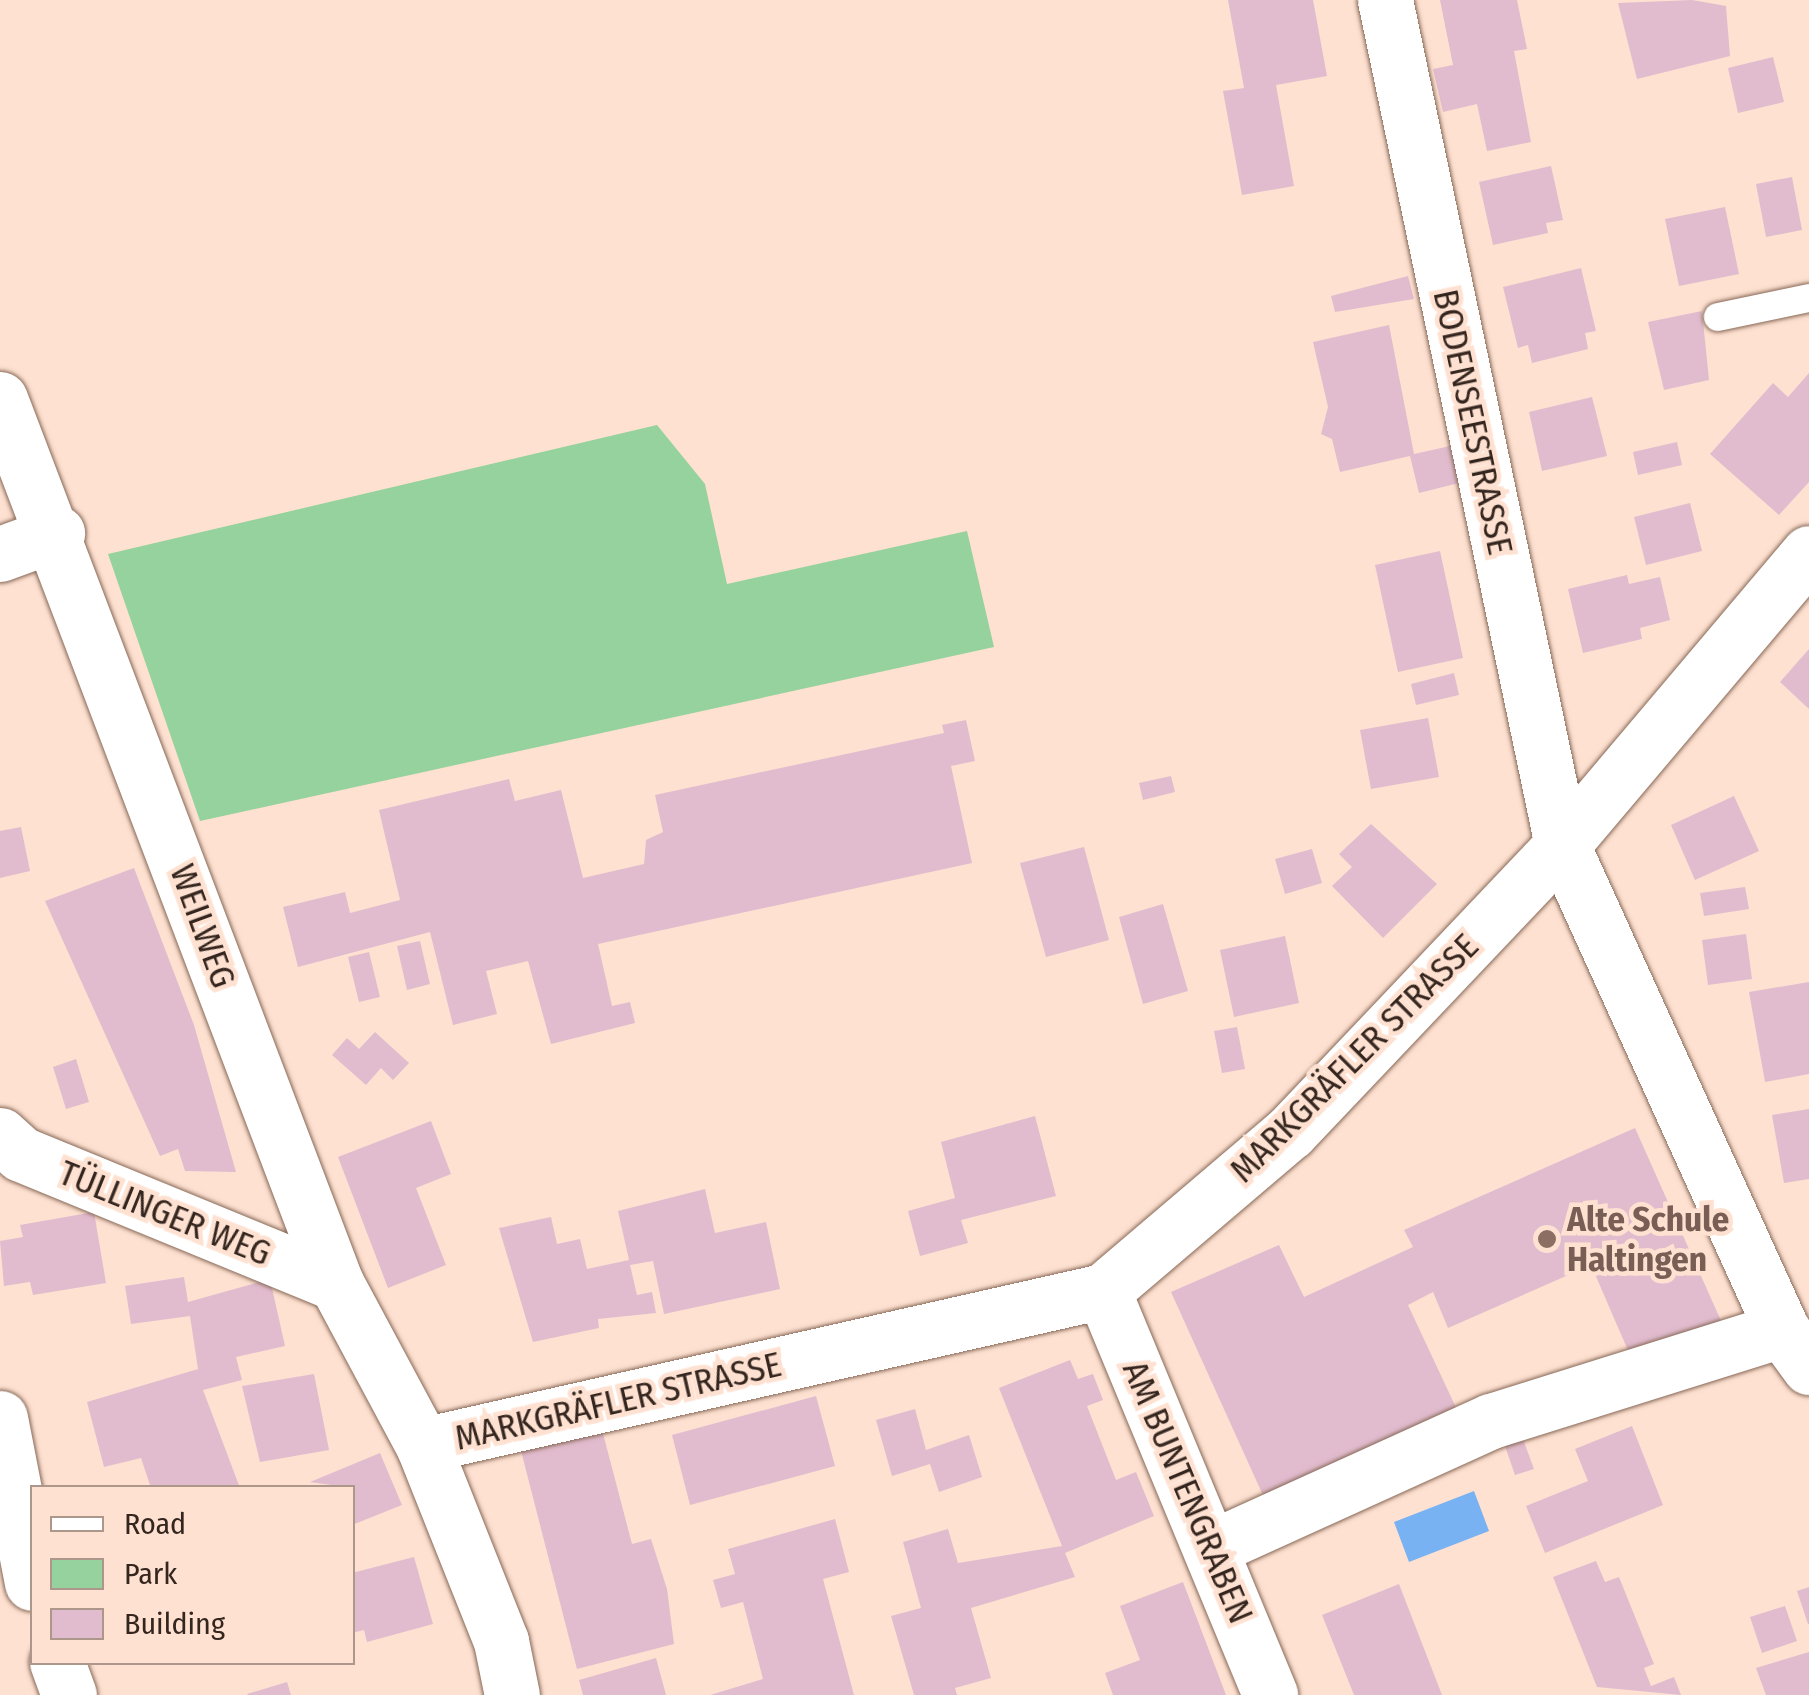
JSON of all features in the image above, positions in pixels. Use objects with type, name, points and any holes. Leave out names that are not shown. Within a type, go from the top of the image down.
[{"type":"street","name":"BODENSEESTRASSE","points":[[1385,0],[1562,845],[1801,1354]]},
{"type":"street","name":"WEILWEG","points":[[0,399],[57,533],[336,1283],[423,1445],[501,1641],[512,1695]]},
{"type":"street","points":[[0,554],[57,533]]},
{"type":"street","name":"MARKGRÄFLER STRASSE","points":[[423,1445],[1103,1291],[1290,1132],[1562,845],[1809,553]]},
{"type":"street","name":"TÜLLINGER WEG","points":[[7,1150],[336,1283]]},
{"type":"street","name":"AM BUNTENGRABEN","points":[[1103,1291],[1213,1547],[1270,1695]]},
{"type":"street","points":[[1213,1547],[1490,1421],[1801,1354]]},
{"type":"street","points":[[0,1418],[30,1573]]},
{"type":"street","points":[[58,1665],[70,1695]]},
{"type":"lane","points":[[1718,317],[1809,298]]},
{"type":"green space","points":[[657,425],[705,484],[727,584],[967,531],[994,647],[200,821],[108,554]]},
{"type":"water","points":[[1474,1491],[1489,1531],[1409,1562],[1394,1522]]},
{"type":"building","points":[[1228,0],[1313,0],[1327,76],[1276,85],[1294,186],[1242,195],[1223,91],[1244,88]]},
{"type":"building","points":[[1440,0],[1517,0],[1527,49],[1514,51],[1531,142],[1487,151],[1477,104],[1443,112],[1433,69],[1453,65]]},
{"type":"building","points":[[1692,0],[1726,6],[1730,56],[1637,79],[1618,3]]},
{"type":"building","points":[[1773,57],[1784,102],[1738,113],[1728,68]]},
{"type":"building","points":[[1551,166],[1563,220],[1546,223],[1548,233],[1493,245],[1479,182]]},
{"type":"building","points":[[1792,177],[1802,230],[1766,237],[1756,184]]},
{"type":"building","points":[[1725,207],[1739,274],[1679,286],[1665,219]]},
{"type":"building","points":[[1581,268],[1596,331],[1585,333],[1588,349],[1532,363],[1528,345],[1518,348],[1503,287]]},
{"type":"building","points":[[1408,276],[1414,299],[1335,312],[1331,296]]},
{"type":"building","points":[[1702,311],[1709,380],[1664,390],[1648,322]]},
{"type":"building","points":[[1389,325],[1414,454],[1450,446],[1459,483],[1419,493],[1410,456],[1340,472],[1332,439],[1321,434],[1328,407],[1313,342]]},
{"type":"building","points":[[1809,373],[1809,482],[1779,515],[1710,454],[1773,383],[1788,397]]},
{"type":"building","points":[[1592,397],[1607,456],[1542,471],[1529,412]]},
{"type":"building","points":[[1677,442],[1682,465],[1638,475],[1633,452]]},
{"type":"building","points":[[1690,503],[1702,551],[1646,565],[1634,517]]},
{"type":"building","points":[[1440,551],[1463,658],[1398,672],[1375,565]]},
{"type":"building","points":[[1627,575],[1629,584],[1660,577],[1670,620],[1640,628],[1642,639],[1583,653],[1568,589]]},
{"type":"building","points":[[1809,649],[1809,709],[1780,682]]},
{"type":"building","points":[[1454,673],[1459,695],[1416,705],[1411,684]]},
{"type":"building","points":[[1428,718],[1439,777],[1371,789],[1360,730]]},
{"type":"building","points":[[966,720],[975,761],[951,766],[972,863],[598,944],[612,1006],[630,1002],[635,1023],[551,1044],[528,961],[486,971],[497,1014],[453,1025],[430,932],[298,967],[283,907],[345,892],[350,913],[400,900],[379,810],[509,779],[515,801],[561,790],[583,878],[644,864],[646,840],[663,832],[655,795],[944,733],[942,725]]},
{"type":"building","points":[[1171,776],[1175,792],[1143,800],[1139,783]]},
{"type":"building","points":[[1734,796],[1759,851],[1695,880],[1671,825]]},
{"type":"building","points":[[1371,824],[1437,884],[1383,938],[1332,886],[1352,867],[1339,854]]},
{"type":"building","points":[[21,827],[30,871],[0,878],[0,831]]},
{"type":"building","points":[[1084,847],[1109,940],[1046,957],[1020,863]]},
{"type":"building","points":[[1312,849],[1322,883],[1285,894],[1275,859]]},
{"type":"building","points":[[134,868],[194,1025],[236,1172],[185,1171],[178,1149],[160,1156],[45,901]]},
{"type":"building","points":[[1745,887],[1749,909],[1704,916],[1700,893]]},
{"type":"building","points":[[1163,904],[1188,991],[1143,1004],[1119,917]]},
{"type":"building","points":[[1746,934],[1752,979],[1708,985],[1702,940]]},
{"type":"building","points":[[1285,936],[1299,1003],[1234,1017],[1220,950]]},
{"type":"building","points":[[420,941],[430,984],[407,990],[397,946]]},
{"type":"building","points":[[369,952],[380,997],[359,1002],[348,957]]},
{"type":"building","points":[[1809,982],[1809,1074],[1765,1082],[1749,992]]},
{"type":"building","points":[[1237,1027],[1245,1069],[1222,1073],[1214,1031]]},
{"type":"building","points":[[375,1032],[409,1063],[393,1080],[381,1068],[366,1085],[332,1055],[347,1038],[359,1049]]},
{"type":"building","points":[[76,1059],[89,1102],[66,1109],[53,1067]]},
{"type":"building","points":[[1809,1109],[1809,1179],[1784,1183],[1772,1115]]},
{"type":"building","points":[[1035,1116],[1056,1196],[961,1220],[968,1243],[920,1256],[908,1211],[955,1198],[941,1142]]},
{"type":"building","points":[[431,1121],[451,1174],[416,1188],[446,1265],[388,1288],[338,1157]]},
{"type":"building","points":[[1635,1128],[1722,1323],[1633,1362],[1591,1265],[1448,1328],[1433,1292],[1408,1305],[1459,1414],[1266,1502],[1171,1292],[1279,1245],[1304,1297],[1413,1247],[1404,1230]]},
{"type":"building","points":[[705,1189],[715,1233],[766,1222],[780,1289],[664,1314],[653,1261],[630,1265],[637,1295],[652,1292],[656,1313],[598,1319],[599,1328],[533,1342],[499,1228],[551,1217],[557,1244],[580,1239],[587,1269],[629,1260],[618,1211]]},
{"type":"building","points":[[94,1212],[106,1283],[33,1295],[30,1282],[4,1286],[0,1241],[23,1237],[20,1225]]},
{"type":"building","points":[[184,1277],[188,1302],[270,1279],[285,1346],[236,1357],[242,1380],[203,1390],[239,1485],[150,1485],[141,1458],[104,1467],[87,1402],[198,1369],[190,1316],[131,1324],[125,1286]]},
{"type":"building","points":[[1070,1360],[1078,1379],[1093,1374],[1103,1400],[1087,1406],[1116,1480],[1136,1472],[1154,1516],[1065,1553],[1075,1577],[971,1608],[991,1678],[955,1688],[957,1695],[914,1695],[891,1616],[921,1608],[903,1542],[948,1529],[958,1563],[1062,1546],[999,1388]]},
{"type":"building","points":[[314,1374],[329,1450],[260,1462],[242,1386]]},
{"type":"building","points":[[816,1396],[835,1466],[690,1505],[672,1435]]},
{"type":"building","points":[[915,1409],[926,1450],[969,1435],[982,1477],[939,1492],[930,1464],[892,1476],[876,1420]]},
{"type":"building","points":[[600,1422],[632,1544],[651,1539],[667,1589],[674,1644],[577,1669],[519,1443]]},
{"type":"building","points":[[1632,1426],[1663,1505],[1545,1553],[1526,1506],[1588,1481],[1575,1449]]},
{"type":"building","points":[[1523,1439],[1534,1469],[1515,1475],[1505,1446]]},
{"type":"building","points":[[380,1453],[402,1505],[355,1524],[355,1485],[310,1482]]},
{"type":"building","points":[[835,1519],[849,1572],[823,1579],[854,1695],[710,1695],[763,1679],[743,1602],[721,1608],[713,1580],[735,1574],[728,1549]]},
{"type":"building","points":[[414,1557],[433,1624],[367,1642],[364,1630],[355,1632],[355,1572]]},
{"type":"building","points":[[1596,1561],[1605,1582],[1619,1577],[1654,1664],[1644,1668],[1651,1686],[1674,1677],[1681,1695],[1597,1687],[1553,1577]]},
{"type":"building","points":[[1183,1582],[1226,1695],[1113,1695],[1105,1673],[1140,1660],[1120,1606]]},
{"type":"building","points":[[1399,1584],[1442,1695],[1354,1695],[1322,1615]]},
{"type":"building","points":[[1809,1587],[1809,1624],[1808,1624],[1797,1591]]},
{"type":"building","points":[[1785,1606],[1797,1641],[1762,1653],[1750,1617]]},
{"type":"building","points":[[1809,1652],[1809,1695],[1766,1695],[1756,1668]]},
{"type":"building","points":[[656,1658],[666,1695],[583,1695],[579,1680]]},
{"type":"building","points":[[287,1682],[291,1695],[247,1694]]},
{"type":"place","name":"Alte Schule Haltingen","points":[[1547,1239]]}]
